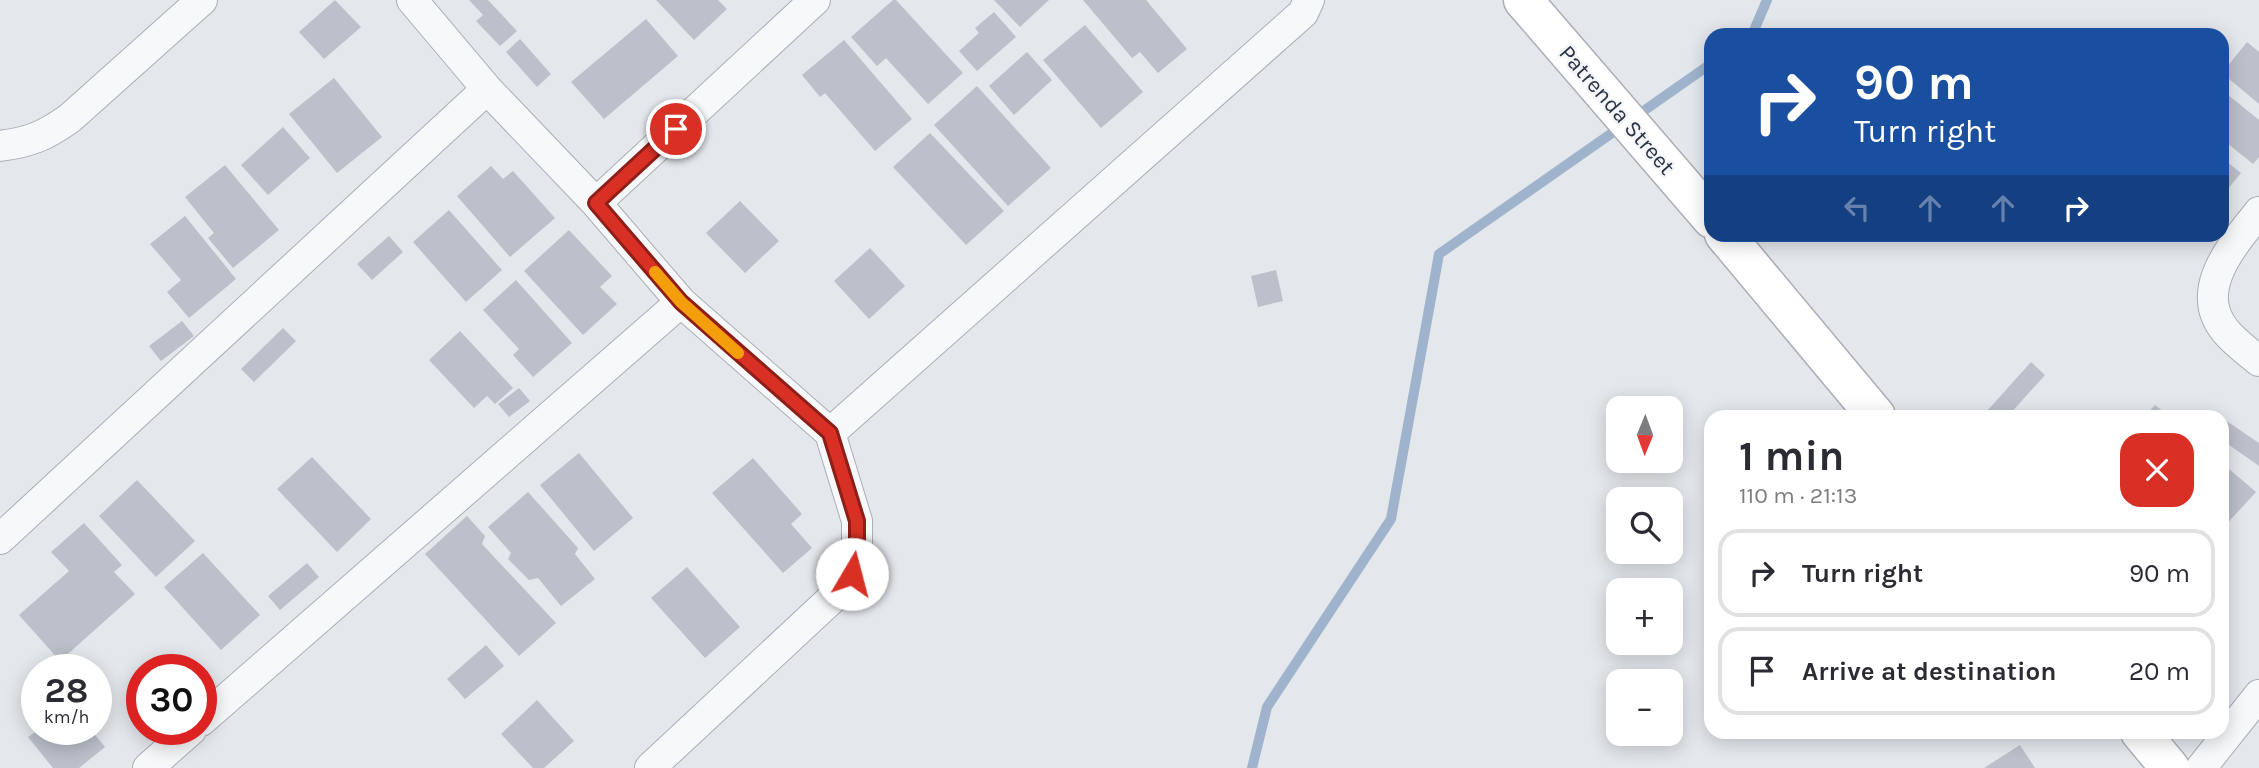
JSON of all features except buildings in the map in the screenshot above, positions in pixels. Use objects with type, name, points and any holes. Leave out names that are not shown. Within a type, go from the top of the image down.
[{"type":"street","points":[[0,146],[29,142],[71,118],[202,0]]},
{"type":"street","points":[[411,0],[487,89],[596,203],[681,302],[830,433],[857,521],[857,552],[852,574],[841,591],[650,768]]},
{"type":"street","points":[[596,203],[815,0]]},
{"type":"street","points":[[830,433],[1303,13],[1309,0]]},
{"type":"street","name":"Patrenda Street","points":[[1523,0],[1704,210]]},
{"type":"street","points":[[0,539],[487,89]]},
{"type":"street","points":[[2259,212],[2226,253],[2214,282],[2212,299],[2214,312],[2228,334],[2259,361]]},
{"type":"street","points":[[1731,242],[1871,410]]},
{"type":"street","points":[[217,707],[681,302]]},
{"type":"street","points":[[2229,733],[2259,695]]},
{"type":"street","points":[[2146,739],[2170,768]]},
{"type":"street","points":[[2201,768],[2224,739]]},
{"type":"street","points":[[148,768],[174,745]]},
{"type":"waterway","points":[[1755,28],[1767,0]]},
{"type":"waterway","points":[[1252,768],[1267,707],[1391,519],[1439,254],[1704,69]]},
{"type":"slow traffic","points":[[655,272],[681,302],[738,353]]},
{"type":"route","points":[[676,129],[596,203],[681,302],[830,433],[857,521],[857,552],[852,574]]}]
